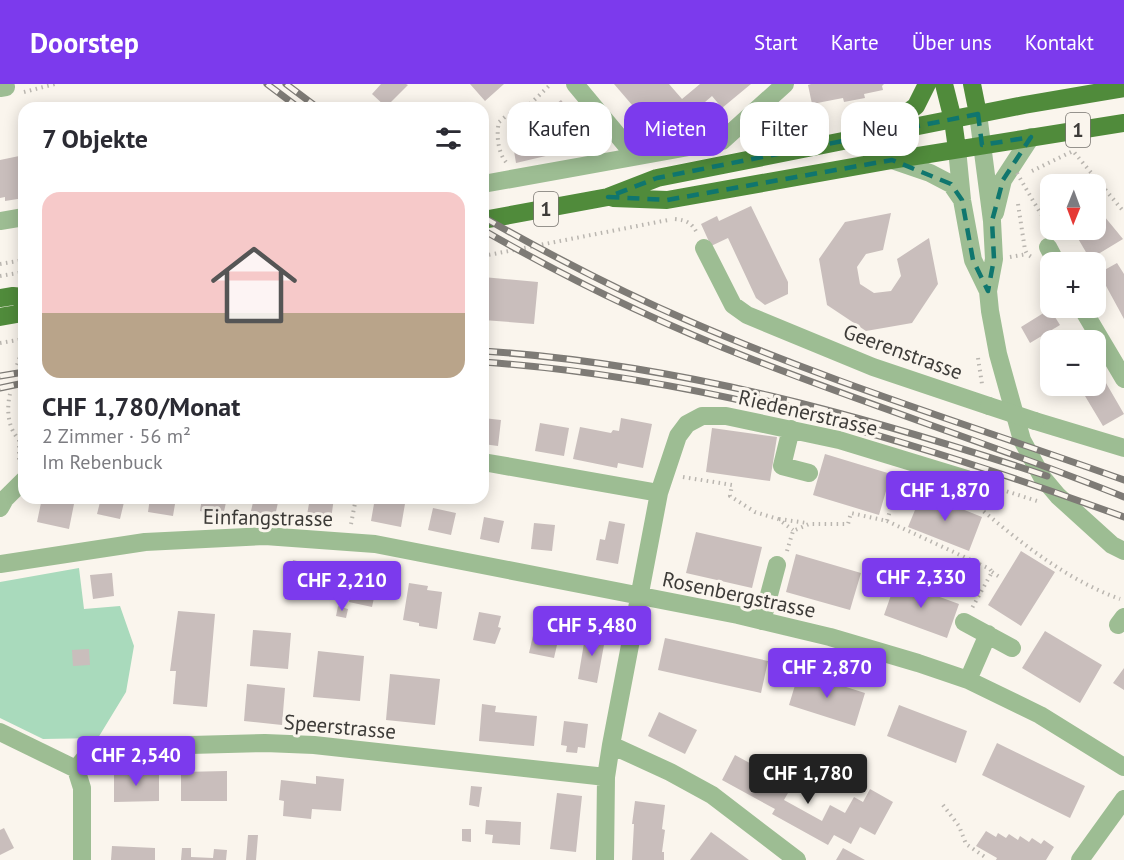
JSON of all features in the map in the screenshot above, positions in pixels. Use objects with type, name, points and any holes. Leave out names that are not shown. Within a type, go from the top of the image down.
[{"type":"main road","points":[[918,102],[927,84]]},
{"type":"main road","points":[[944,84],[957,149]]},
{"type":"main road","points":[[972,84],[978,114]]},
{"type":"main road","points":[[953,120],[1124,88]]},
{"type":"main road","name":"1","points":[[919,126],[953,120]]},
{"type":"main road","name":"1","points":[[982,145],[1124,123]]},
{"type":"main road","name":"1","points":[[489,219],[608,197],[657,177],[841,141]]},
{"type":"main road","points":[[608,197],[667,200],[982,145]]},
{"type":"main road","points":[[0,298],[18,296]]},
{"type":"main road","points":[[0,317],[18,313]]},
{"type":"street","points":[[575,84],[624,143]]},
{"type":"street","points":[[728,136],[785,84]]},
{"type":"street","points":[[978,114],[993,220],[994,259],[988,291]]},
{"type":"street","points":[[993,220],[1004,180],[1031,137]]},
{"type":"street","points":[[957,149],[962,200],[974,260],[988,291],[998,354],[1022,440],[1042,477],[1058,496],[1112,545],[1124,551]]},
{"type":"street","points":[[489,183],[635,156]]},
{"type":"street","points":[[892,160],[930,173],[951,184],[962,200]]},
{"type":"street","points":[[0,221],[18,218]]},
{"type":"street","name":"Geerenstrasse","points":[[704,248],[733,305],[747,315],[873,367],[987,406],[1124,448]]},
{"type":"street","points":[[1088,318],[1124,379]]},
{"type":"street","name":"Riedenerstrasse","points":[[604,860],[606,777],[611,745],[659,493],[678,436],[687,424],[702,416],[726,416],[790,429],[839,440],[974,483]]},
{"type":"street","points":[[790,429],[782,466],[809,473]]},
{"type":"street","points":[[489,463],[659,493]]},
{"type":"street","points":[[0,508],[14,481]]},
{"type":"street","name":"Einfangstrasse","points":[[0,564],[145,542],[266,536],[375,544],[640,597]]},
{"type":"street","points":[[762,621],[781,561]]},
{"type":"street","name":"Rosenbergstrasse","points":[[640,597],[762,621],[830,638],[968,680],[1040,715],[1124,767]]},
{"type":"street","points":[[969,614],[988,634],[1012,648]]},
{"type":"street","points":[[968,680],[988,634]]},
{"type":"street","points":[[0,732],[76,769],[82,788],[82,860]]},
{"type":"street","name":"Speerstrasse","points":[[76,769],[89,753],[115,747],[265,743],[314,745],[606,777]]},
{"type":"street","points":[[611,745],[670,772],[712,795],[797,860]]},
{"type":"street","points":[[1080,860],[1124,799]]},
{"type":"path","points":[[3,88],[23,92],[55,84]]},
{"type":"path","points":[[510,164],[504,161],[501,154],[497,129],[499,122],[529,105],[551,84]]},
{"type":"path","points":[[1020,188],[1028,173],[1073,151],[1124,212]]},
{"type":"path","points":[[1017,173],[1032,198],[1051,246]]},
{"type":"path","points":[[1019,195],[1017,202],[1027,254]]},
{"type":"path","points":[[489,255],[676,219],[686,220],[694,226],[704,248]]},
{"type":"path","points":[[0,264],[18,261]]},
{"type":"path","points":[[0,276],[18,273]]},
{"type":"path","points":[[0,343],[18,340]]},
{"type":"path","points":[[978,358],[987,406]]},
{"type":"path","points":[[10,394],[9,422],[18,438]]},
{"type":"path","points":[[14,481],[18,448]]},
{"type":"path","points":[[886,521],[901,471]]},
{"type":"path","points":[[676,476],[732,485],[730,496],[755,512],[778,519],[809,524],[848,524],[851,513],[886,521],[990,569],[992,573],[1001,578]]},
{"type":"path","points":[[974,483],[976,505],[1016,538],[1084,584],[1117,598]]},
{"type":"path","points":[[990,486],[1037,501]]},
{"type":"path","points":[[350,528],[355,504]]},
{"type":"path","points":[[778,519],[794,531]]},
{"type":"path","points":[[781,561],[794,531],[809,524]]},
{"type":"path","points":[[969,614],[992,573]]},
{"type":"path","points":[[943,805],[959,826],[966,844],[985,860]]},
{"type":"highlighted area","points":[[978,114],[982,145],[1031,137],[1003,180],[992,221],[994,259],[988,291],[973,260],[962,200],[951,184],[892,160],[667,200],[608,197],[657,178]]},
{"type":"green space","points":[[79,568],[84,609],[120,606],[134,646],[126,692],[98,738],[43,739],[0,718],[0,582]]},
{"type":"building","points":[[381,84],[408,85],[391,102],[381,102],[372,94]]},
{"type":"building","points":[[470,84],[504,84],[485,101]]},
{"type":"building","points":[[614,84],[669,84],[682,99],[700,84],[751,84],[728,103],[717,102],[712,96],[705,102],[629,102]]},
{"type":"building","points":[[884,84],[883,90],[864,94],[865,98],[844,102],[843,98],[812,102],[808,85]]},
{"type":"building","points":[[18,156],[18,199],[5,201],[5,197],[0,198],[0,160]]},
{"type":"building","points":[[515,156],[546,156],[516,163]]},
{"type":"building","points":[[751,206],[788,282],[788,294],[765,305],[756,298],[728,238],[711,246],[701,224],[717,216],[719,221]]},
{"type":"building","points":[[891,213],[883,250],[866,254],[857,267],[860,284],[874,293],[891,291],[901,276],[897,259],[929,238],[938,284],[912,323],[866,331],[827,305],[819,259],[845,222]]},
{"type":"building","points":[[1106,218],[1123,239],[1102,252],[1086,252],[1079,240],[1106,240]]},
{"type":"building","points":[[1117,263],[1124,274],[1124,319],[1106,286],[1106,269]]},
{"type":"building","points":[[489,278],[538,282],[534,324],[489,320]]},
{"type":"building","points":[[1040,315],[1040,318],[1056,318],[1060,325],[1052,330],[1040,330],[1040,337],[1030,343],[1021,327]]},
{"type":"building","points":[[1106,383],[1124,414],[1103,426],[1085,396],[1106,396]]},
{"type":"building","points":[[621,418],[652,424],[643,468],[618,463],[617,468],[573,459],[580,427],[611,433],[613,430],[619,431]]},
{"type":"building","points":[[489,419],[501,420],[498,446],[489,445]]},
{"type":"building","points":[[540,423],[569,428],[564,456],[535,451]]},
{"type":"building","points":[[712,428],[777,437],[770,481],[706,472]]},
{"type":"building","points":[[825,454],[891,474],[879,515],[813,495]]},
{"type":"building","points":[[922,493],[982,517],[969,551],[908,527]]},
{"type":"building","points":[[41,504],[74,504],[69,529],[37,522]]},
{"type":"building","points":[[100,504],[124,504],[120,519],[97,514]]},
{"type":"building","points":[[149,504],[175,504],[173,516],[148,512]]},
{"type":"building","points":[[201,504],[226,504],[223,516],[200,511]]},
{"type":"building","points":[[253,504],[278,504],[275,516],[251,511]]},
{"type":"building","points":[[309,504],[333,504],[331,519],[307,515]]},
{"type":"building","points":[[374,504],[405,504],[401,527],[371,521]]},
{"type":"building","points":[[433,508],[456,513],[451,535],[428,530]]},
{"type":"building","points":[[484,517],[504,521],[499,543],[480,539]]},
{"type":"building","points":[[609,521],[625,524],[618,564],[596,560],[600,539],[605,540]]},
{"type":"building","points":[[534,523],[555,525],[552,551],[531,549]]},
{"type":"building","points":[[696,532],[762,547],[752,588],[686,573]]},
{"type":"building","points":[[1021,551],[1055,572],[1021,626],[988,605]]},
{"type":"building","points":[[796,554],[861,573],[850,610],[786,592]]},
{"type":"building","points":[[293,560],[317,566],[312,589],[288,584]]},
{"type":"building","points":[[112,573],[114,596],[93,599],[90,575]]},
{"type":"building","points":[[354,579],[377,584],[372,607],[349,602]]},
{"type":"building","points":[[896,581],[959,604],[947,638],[884,615]]},
{"type":"building","points":[[409,583],[428,586],[427,590],[442,592],[437,629],[403,620]]},
{"type":"building","points":[[338,606],[348,609],[346,618],[336,616]]},
{"type":"building","points":[[178,611],[215,614],[207,707],[173,704],[176,671],[170,671]]},
{"type":"building","points":[[479,612],[501,616],[498,627],[501,628],[495,644],[473,640]]},
{"type":"building","points":[[253,630],[291,633],[288,669],[250,666]]},
{"type":"building","points":[[534,631],[553,635],[552,644],[557,645],[554,658],[529,653]]},
{"type":"building","points":[[586,631],[606,634],[597,683],[578,679]]},
{"type":"building","points":[[1045,631],[1102,665],[1080,703],[1022,668]]},
{"type":"building","points":[[665,638],[768,661],[761,693],[658,670]]},
{"type":"building","points":[[89,649],[90,665],[73,666],[72,650]]},
{"type":"building","points":[[318,651],[364,656],[360,701],[313,697]]},
{"type":"building","points":[[1124,668],[1124,690],[1113,683]]},
{"type":"building","points":[[799,672],[865,693],[855,726],[789,705]]},
{"type":"building","points":[[390,674],[440,679],[435,725],[386,720]]},
{"type":"building","points":[[247,684],[285,688],[282,725],[244,721]]},
{"type":"building","points":[[482,704],[496,706],[495,712],[537,716],[534,746],[479,741]]},
{"type":"building","points":[[899,705],[967,731],[956,763],[887,736]]},
{"type":"building","points":[[659,712],[697,730],[685,754],[648,736]]},
{"type":"building","points":[[564,721],[588,724],[585,748],[578,747],[577,753],[566,752],[567,746],[561,745]]},
{"type":"building","points":[[997,743],[1085,786],[1070,818],[982,775]]},
{"type":"building","points":[[735,755],[792,786],[784,800],[822,821],[830,805],[845,813],[854,797],[863,802],[870,789],[893,802],[875,835],[860,827],[851,844],[834,835],[828,845],[772,814],[775,809],[722,780]]},
{"type":"building","points":[[227,771],[227,801],[181,801],[181,772]]},
{"type":"building","points":[[159,772],[159,801],[114,802],[114,773]]},
{"type":"building","points":[[316,776],[344,779],[341,811],[312,809],[311,819],[283,816],[284,801],[279,800],[281,780],[316,784]]},
{"type":"building","points":[[471,786],[482,787],[479,807],[469,805]]},
{"type":"building","points":[[557,793],[582,796],[576,852],[550,849]]},
{"type":"building","points":[[635,801],[665,805],[662,829],[665,830],[662,852],[664,852],[664,860],[632,860],[634,824],[632,824]]},
{"type":"building","points":[[486,820],[521,822],[520,845],[492,843],[493,835],[485,834]]},
{"type":"building","points":[[4,828],[14,848],[0,855],[0,830]]},
{"type":"building","points":[[462,829],[471,829],[471,842],[462,841]]},
{"type":"building","points":[[986,831],[996,837],[998,833],[1006,838],[1009,834],[1018,840],[1020,836],[1029,842],[1032,838],[1041,844],[1044,840],[1054,847],[1046,860],[996,860],[997,858],[976,846]]},
{"type":"building","points":[[711,832],[749,860],[690,860]]},
{"type":"building","points":[[248,835],[258,835],[256,860],[246,860]]},
{"type":"building","points":[[112,846],[155,848],[155,860],[111,860]]},
{"type":"building","points":[[182,848],[191,848],[191,857],[213,858],[214,849],[227,850],[226,860],[181,860]]},
{"type":"building","points":[[843,848],[865,860],[836,860]]},
{"type":"railway","points":[[267,84],[291,102]]},
{"type":"railway","points":[[286,84],[310,102]]},
{"type":"railway","points":[[489,220],[611,285],[743,344],[851,385],[1124,480]]},
{"type":"railway","points":[[489,233],[547,266],[681,330],[796,376],[1124,497]]},
{"type":"railway","points":[[489,352],[627,367],[698,380],[839,413],[1047,476]]},
{"type":"railway","points":[[489,363],[567,370],[649,382],[809,417],[888,438],[1124,517]]},
{"type":"railway","points":[[0,376],[18,373]]},
{"type":"railway","points":[[0,388],[18,384]]}]
